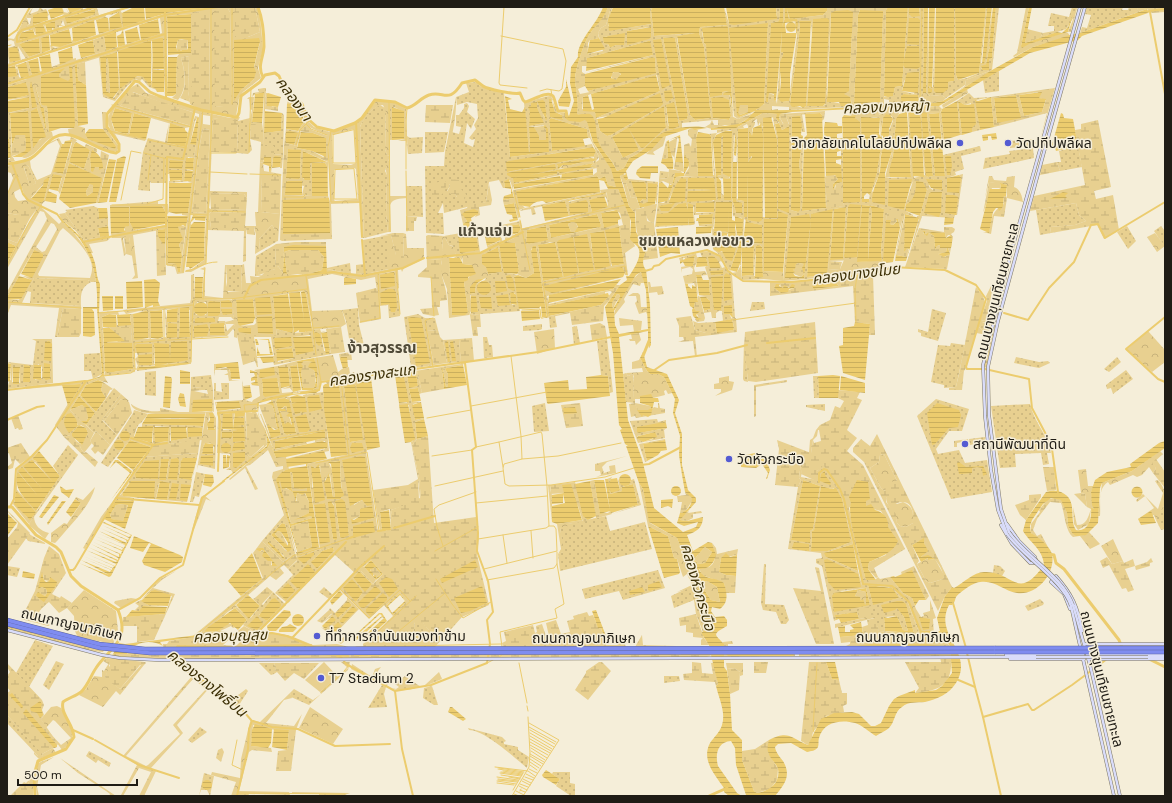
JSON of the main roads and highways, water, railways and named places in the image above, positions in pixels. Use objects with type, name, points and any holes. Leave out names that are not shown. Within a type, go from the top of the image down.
[{"type":"highway","name":"ถนนกาญจนาภิเษก","points":[[7,620],[100,644],[145,649],[1165,648]]},
{"type":"highway","name":"ถนนกาญจนาภิเษก","points":[[7,624],[100,648],[150,653],[1165,652]]},
{"type":"main road","name":"ถนนบางขุนเทียนชายทะเล","points":[[1080,7],[999,297],[982,371],[987,436],[1003,520],[1008,533],[1020,547],[1063,587],[1072,606],[1082,634],[1093,674],[1120,796]]},
{"type":"main road","name":"ถนนบางขุนเทียนชายทะเล","points":[[1003,520],[990,428],[987,373],[1004,298],[1050,128],[1085,7]]},
{"type":"main road","points":[[1057,89],[1063,84],[1061,75]]},
{"type":"main road","points":[[1046,127],[1049,126],[1050,128]]},
{"type":"main road","points":[[999,297],[1002,299],[1004,298]]},
{"type":"main road","points":[[994,318],[1000,313]]},
{"type":"main road","points":[[1003,520],[1019,542],[1035,556],[1036,560],[1034,563],[1030,563],[1004,533],[1003,520]]},
{"type":"main road","points":[[1078,632],[1064,594],[1051,582],[1056,576],[1069,590],[1074,599],[1082,634]]},
{"type":"main road","name":"ถนนบางขุนเทียนชายทะเล","points":[[1072,606],[1114,796]]},
{"type":"main road","points":[[7,630],[92,654],[120,658],[167,660],[973,657],[1148,658]]},
{"type":"main road","points":[[1085,644],[1165,644]]},
{"type":"main road","points":[[983,657],[1016,655],[1083,655]]},
{"type":"main road","points":[[1088,655],[1144,655],[1165,657]]},
{"type":"main road","points":[[983,657],[1084,659]]},
{"type":"main road","points":[[1089,659],[1165,657]]},
{"type":"main road","points":[[1099,728],[1104,727]]},
{"type":"water","points":[[62,7],[64,14],[51,19],[48,10]]},
{"type":"water","points":[[67,7],[81,7],[81,9],[70,13]]},
{"type":"water","points":[[134,7],[144,7],[145,20],[123,27],[122,13]]},
{"type":"water","points":[[145,7],[164,7],[164,14],[146,19]]},
{"type":"water","points":[[166,7],[207,7],[207,8],[166,13]]},
{"type":"water","points":[[603,7],[608,7],[604,16],[587,39],[576,71],[575,82],[578,103],[577,114],[590,114],[593,116],[599,145],[617,171],[624,168],[629,158],[639,153],[665,132],[677,128],[697,126],[707,128],[695,130],[691,128],[663,137],[651,150],[633,161],[626,171],[628,179],[626,181],[623,176],[626,174],[625,173],[620,176],[629,206],[635,213],[636,232],[646,248],[643,264],[646,270],[650,305],[651,345],[649,348],[648,331],[619,337],[628,420],[642,459],[654,508],[683,532],[696,527],[698,522],[684,526],[677,523],[680,513],[689,508],[692,498],[685,492],[682,475],[679,455],[680,436],[673,413],[675,399],[664,377],[658,374],[650,374],[647,371],[640,358],[643,352],[647,367],[667,374],[679,400],[675,413],[682,434],[682,465],[688,490],[696,498],[696,502],[680,520],[687,521],[703,517],[702,524],[699,529],[687,535],[693,551],[708,542],[712,543],[716,555],[713,561],[710,566],[699,569],[706,577],[724,583],[726,594],[725,603],[720,609],[712,607],[711,611],[715,617],[724,616],[727,620],[727,626],[716,635],[724,644],[724,667],[727,671],[730,694],[732,730],[742,740],[742,760],[754,791],[757,793],[769,789],[778,779],[778,769],[768,751],[769,740],[785,735],[808,745],[821,719],[834,713],[852,712],[859,714],[871,726],[875,726],[881,723],[889,706],[894,699],[899,696],[915,690],[915,693],[936,690],[942,686],[952,673],[950,646],[941,636],[937,618],[945,596],[952,587],[954,588],[980,572],[1002,575],[1015,582],[1027,582],[1035,576],[1044,565],[1039,550],[1023,531],[1026,520],[1046,492],[1057,491],[1066,495],[1072,504],[1073,520],[1076,530],[1084,529],[1089,524],[1091,508],[1094,509],[1092,505],[1091,492],[1095,480],[1107,472],[1131,467],[1130,464],[1159,443],[1165,441],[1165,448],[1132,471],[1102,483],[1100,488],[1098,523],[1086,535],[1076,536],[1072,533],[1068,526],[1067,513],[1061,500],[1051,498],[1043,504],[1032,520],[1030,526],[1031,533],[1049,548],[1052,554],[1052,561],[1051,569],[1048,575],[1044,582],[1038,587],[1024,593],[1017,593],[993,583],[976,583],[963,591],[956,597],[952,605],[949,605],[945,616],[946,626],[961,662],[960,672],[956,683],[950,690],[943,696],[925,702],[910,703],[905,705],[899,709],[889,728],[876,736],[858,724],[844,721],[833,723],[824,728],[819,738],[818,747],[813,751],[807,752],[791,743],[778,744],[775,747],[777,753],[786,766],[787,776],[784,784],[775,796],[746,795],[736,765],[735,748],[731,741],[720,746],[717,754],[717,762],[718,766],[737,793],[742,796],[729,796],[724,792],[724,788],[710,767],[707,755],[708,749],[710,743],[721,728],[723,720],[722,706],[716,686],[718,684],[711,655],[681,655],[678,649],[710,647],[702,634],[702,632],[707,629],[707,624],[701,617],[697,602],[700,597],[694,574],[686,561],[677,538],[649,522],[643,489],[639,483],[626,446],[628,446],[625,444],[620,430],[622,429],[619,425],[613,353],[605,307],[620,285],[627,280],[626,276],[629,276],[638,261],[639,249],[630,239],[631,221],[618,189],[608,189],[604,181],[599,180],[600,192],[546,203],[539,201],[530,207],[519,205],[516,191],[597,176],[599,179],[605,176],[608,185],[616,187],[611,169],[593,142],[587,122],[585,120],[580,122],[569,121],[565,118],[565,113],[569,116],[574,101],[570,83],[571,67],[578,57],[580,45]],"holes":[[[641,272],[646,290],[648,329],[619,334],[615,325],[614,311],[636,275]],[[617,294],[620,295],[613,309],[612,303]],[[705,547],[712,552],[705,563],[698,564],[694,559]],[[707,581],[717,587],[720,602],[711,600],[703,588],[703,582]]]},
{"type":"water","points":[[613,7],[650,7],[651,24],[609,31],[608,20]]},
{"type":"water","points":[[653,7],[724,7],[727,25],[700,27],[699,33],[704,47],[711,118],[695,120],[690,115],[677,36],[695,33],[654,36],[651,10]]},
{"type":"water","points":[[726,7],[776,7],[777,19],[734,25],[729,24]]},
{"type":"water","points":[[780,7],[783,7],[783,20],[776,100],[774,101],[774,94],[769,93],[768,102],[766,102],[771,23],[779,21]]},
{"type":"water","points":[[785,7],[827,7],[827,11],[823,15],[790,19],[797,19],[798,24],[790,74],[790,97],[789,101],[782,102],[779,100],[778,96],[781,88],[780,62],[783,54],[783,52],[781,52],[782,26],[785,18]],"holes":[[[796,21],[796,33],[786,33],[785,23]]]},
{"type":"water","points":[[888,7],[908,7],[902,86],[895,87],[893,96],[888,97],[884,96],[886,10]]},
{"type":"water","points":[[909,7],[919,7],[920,16],[912,17],[909,14]]},
{"type":"water","points":[[924,7],[928,7],[926,93],[923,94]]},
{"type":"water","points":[[929,7],[935,7],[932,88],[929,86],[929,88],[932,89],[932,92],[929,94],[928,92]]},
{"type":"water","points":[[936,7],[954,7],[954,81],[948,82],[948,89],[943,93],[936,93],[934,91]]},
{"type":"water","points":[[955,7],[986,7],[979,73],[958,80],[956,75]]},
{"type":"water","points":[[987,7],[992,7],[986,56],[984,64],[982,64]]},
{"type":"water","points":[[993,7],[996,7],[992,58],[989,60],[989,70],[982,70],[981,66],[986,64],[990,48]]},
{"type":"water","points":[[1029,7],[1032,7],[1025,43],[1057,32],[1062,33],[1068,27],[1073,14],[1068,32],[1029,44],[1022,48],[1021,46]]},
{"type":"water","points":[[95,9],[95,13],[93,15],[67,24],[65,18]]},
{"type":"water","name":"คลองบางหญ้า","points":[[1147,9],[1148,13],[1082,36],[1078,40],[1030,53],[939,106],[902,107],[898,108],[898,110],[909,108],[915,111],[902,110],[898,112],[894,107],[792,112],[780,114],[779,122],[776,118],[777,114],[763,113],[736,128],[711,130],[711,128],[741,123],[755,111],[739,117],[737,115],[729,28],[768,23],[764,104],[756,110],[817,109],[921,103],[922,105],[943,101],[992,70],[1033,47],[1080,33]],"holes":[[[740,105],[748,105],[748,112],[740,115],[738,113]]]},
{"type":"water","points":[[848,10],[853,12],[849,91],[844,94],[850,97],[852,106],[841,106],[839,102],[827,102],[831,13],[835,11]]},
{"type":"water","points":[[860,10],[883,11],[883,15],[880,102],[858,105],[854,103],[858,15]]},
{"type":"water","points":[[47,11],[48,20],[33,25],[33,15]]},
{"type":"water","points":[[119,12],[122,27],[110,30],[109,18]]},
{"type":"water","points":[[191,14],[191,53],[168,55],[167,16]],"holes":[[[178,40],[188,40],[187,50],[181,51],[179,49],[177,51],[176,47]]]},
{"type":"water","points":[[105,17],[108,18],[109,31],[99,34],[96,20]]},
{"type":"water","points":[[827,18],[829,20],[825,104],[823,106],[807,106],[813,19]]},
{"type":"water","points":[[909,18],[918,18],[920,20],[919,45],[907,44]]},
{"type":"water","points":[[158,19],[160,34],[141,40],[139,25]]},
{"type":"water","points":[[94,20],[96,35],[75,42],[73,41],[72,28]]},
{"type":"water","points":[[55,21],[55,29],[52,28],[52,30],[47,31],[45,24]]},
{"type":"water","points":[[799,21],[811,21],[806,106],[803,108],[800,106],[792,107],[790,104],[800,28]]},
{"type":"water","points":[[789,22],[793,22],[796,27],[793,32],[789,32],[786,29],[786,25]]},
{"type":"water","points":[[43,24],[46,32],[36,35],[35,27]]},
{"type":"water","points":[[727,26],[733,117],[730,95],[723,95],[729,91],[722,92],[722,95],[710,97],[706,45],[704,43],[702,28]]},
{"type":"water","points":[[137,27],[140,40],[127,44],[125,31]]},
{"type":"water","points":[[651,27],[651,37],[649,39],[627,45],[627,31]]},
{"type":"water","points":[[33,29],[35,36],[19,40],[21,33]]},
{"type":"water","points":[[69,29],[72,43],[60,47],[51,46],[50,35]]},
{"type":"water","points":[[123,29],[125,45],[118,47],[117,36],[121,34]]},
{"type":"water","points":[[116,32],[117,47],[106,51],[104,36]]},
{"type":"water","points":[[625,33],[624,45],[616,45],[610,48],[608,44],[604,43],[603,37]]},
{"type":"water","points":[[49,35],[50,50],[42,53],[41,38]]},
{"type":"water","points":[[39,38],[40,53],[29,57],[19,44]]},
{"type":"water","points":[[163,38],[164,69],[153,69],[152,40]]},
{"type":"water","points":[[259,38],[260,41],[254,67],[256,72],[254,79],[240,91],[234,101],[234,40]]},
{"type":"water","points":[[599,38],[605,49],[587,54],[590,40]]},
{"type":"water","points":[[663,38],[675,38],[688,115],[687,119],[681,121],[679,120]]},
{"type":"water","points":[[661,39],[670,85],[662,89],[653,40]]},
{"type":"water","points":[[93,40],[95,54],[81,58],[78,45]]},
{"type":"water","points":[[151,40],[150,86],[143,77],[137,76],[120,89],[118,51]]},
{"type":"water","points":[[650,41],[653,55],[586,71],[587,58]]},
{"type":"water","points":[[907,46],[919,46],[920,67],[917,69],[905,68],[903,65]]},
{"type":"water","points":[[17,47],[20,60],[10,62],[9,48]]},
{"type":"water","points":[[72,47],[73,59],[60,65],[58,52]]},
{"type":"water","points":[[117,52],[119,90],[112,99],[103,94],[100,57]],"holes":[[[106,58],[108,59],[110,93],[106,91]]]},
{"type":"water","points":[[50,54],[52,69],[42,72],[39,57]]},
{"type":"water","points":[[168,57],[177,57],[176,94],[173,96],[167,96]]},
{"type":"water","points":[[652,57],[655,58],[656,73],[588,91],[585,86],[585,74]],"holes":[[[613,72],[618,72],[621,74],[616,80],[611,78]]]},
{"type":"water","points":[[38,58],[40,72],[32,75],[28,61]]},
{"type":"water","points":[[26,62],[29,76],[21,78],[17,65]]},
{"type":"water","points":[[77,64],[78,80],[86,85],[88,124],[78,126],[75,69],[75,65]]},
{"type":"water","points":[[15,65],[17,76],[8,77],[7,68]]},
{"type":"water","points":[[69,66],[72,67],[75,125],[74,128],[61,128],[49,132],[47,106],[42,105],[41,103],[41,76],[65,68],[59,74],[59,77],[68,81],[70,79]]},
{"type":"water","points":[[153,70],[164,70],[164,92],[157,92],[155,88],[152,87]]},
{"type":"water","points":[[919,72],[918,93],[902,91],[907,73]]},
{"type":"water","points":[[656,75],[660,91],[596,118],[595,112],[583,111],[583,97],[588,95],[592,110],[594,109],[591,94]]},
{"type":"water","points":[[566,79],[571,100],[569,107],[559,106],[558,101],[566,87]]},
{"type":"water","points":[[31,81],[37,107],[32,108],[30,86]]},
{"type":"water","points":[[26,82],[29,95],[7,100],[7,87]]},
{"type":"water","points":[[34,82],[41,106],[44,108],[47,135]]},
{"type":"water","points":[[671,90],[673,98],[667,102],[665,100],[664,91]]},
{"type":"water","points":[[264,92],[262,123],[252,122],[255,94]]},
{"type":"water","points":[[1042,92],[1039,98],[1046,99],[1042,112],[1024,116],[1019,95]]},
{"type":"water","points":[[268,93],[281,97],[278,107],[267,106]]},
{"type":"water","points":[[660,93],[663,104],[660,107],[611,135],[607,136],[600,131],[597,119],[603,118]]},
{"type":"water","points":[[904,94],[918,95],[919,101],[903,101],[901,100],[901,96]]},
{"type":"water","points":[[1016,95],[1021,118],[997,123],[994,98]]},
{"type":"water","points":[[505,96],[512,99],[508,100],[510,109],[522,112],[525,107],[529,152],[529,127],[534,127],[539,136],[539,140],[546,140],[546,130],[543,126],[545,125],[548,129],[549,152],[510,157]]},
{"type":"water","points":[[29,97],[29,108],[7,113],[7,101]]},
{"type":"water","points":[[722,97],[729,100],[731,116],[729,120],[713,118],[711,98]]},
{"type":"water","points":[[991,97],[994,127],[980,130],[975,100],[978,101]]},
{"type":"water","points":[[549,99],[551,99],[555,112],[562,115],[563,120],[550,117]]},
{"type":"water","points":[[543,100],[545,102],[546,120],[537,101]]},
{"type":"water","points":[[957,101],[960,135],[944,140],[942,109]]},
{"type":"water","points":[[958,101],[965,105],[974,104],[976,124],[972,128],[972,132],[962,135]]},
{"type":"water","points":[[537,102],[537,108],[544,123],[529,126],[530,111],[528,107],[531,106],[531,103]]},
{"type":"water","points":[[674,102],[679,126],[669,129],[666,105]]},
{"type":"water","points":[[287,104],[296,104],[302,112],[304,122],[298,131],[286,129]]},
{"type":"water","points":[[664,106],[666,127],[645,147],[642,148],[629,129],[639,150],[623,158],[612,137]]},
{"type":"water","points":[[392,107],[404,111],[404,139],[392,140]]},
{"type":"water","points":[[37,108],[46,137],[40,139],[33,148],[31,111]]},
{"type":"water","points":[[115,108],[132,113],[128,133],[126,134],[115,131],[111,119]]},
{"type":"water","points":[[28,111],[31,150],[22,157],[12,157],[25,151],[26,148],[25,135],[16,135],[12,145],[10,113]]},
{"type":"water","points":[[265,111],[282,113],[281,131],[264,133]]},
{"type":"water","points":[[907,112],[911,177],[890,177],[889,171],[893,156],[896,119],[899,114]]},
{"type":"water","points":[[921,112],[927,113],[933,176],[928,177],[926,176]]},
{"type":"water","points":[[134,113],[151,118],[146,139],[129,135]]},
{"type":"water","points":[[820,113],[822,115],[826,208],[802,211],[804,138],[807,135],[805,114]]},
{"type":"water","points":[[909,113],[919,113],[921,120],[924,177],[913,176]]},
{"type":"water","points":[[939,113],[945,176],[935,176],[929,114]]},
{"type":"water","points":[[1061,113],[1063,114],[1064,118],[1073,119],[1078,146],[1056,151],[1055,148],[1051,148]]},
{"type":"water","points":[[856,114],[855,118],[860,122],[860,202],[843,203],[843,143],[842,150],[837,152],[837,156],[842,156],[842,159],[836,160],[836,163],[841,165],[842,182],[836,184],[833,190],[833,184],[838,179],[835,175],[826,176],[825,122],[837,123],[838,126],[842,126],[842,133],[837,134],[837,138],[841,138],[843,141],[842,118],[844,115],[853,116]]},
{"type":"water","points":[[886,114],[890,115],[893,119],[889,129],[889,135],[893,138],[890,146],[883,146],[883,136],[881,135],[883,118]]},
{"type":"water","points":[[800,116],[802,125],[801,135],[803,136],[799,165],[801,175],[800,210],[798,212],[791,210],[792,117]]},
{"type":"water","points":[[771,117],[777,139],[777,218],[765,218],[763,118]]},
{"type":"water","points":[[861,117],[880,118],[879,134],[882,139],[877,173],[870,195],[867,193],[864,196],[864,199],[869,199],[869,202],[862,202]]},
{"type":"water","points":[[197,118],[199,118],[196,145],[190,144]]},
{"type":"water","points":[[551,118],[587,129],[588,138],[583,139],[585,146],[552,151],[549,120]]},
{"type":"water","points":[[761,121],[763,137],[762,220],[759,222],[748,220],[748,174],[747,217],[744,217],[744,201],[738,200],[738,129],[748,128],[748,162],[752,156],[749,158],[749,130],[752,136],[753,128],[760,125]]},
{"type":"water","points":[[170,123],[185,128],[188,133],[185,147],[167,143]]},
{"type":"water","points":[[779,123],[782,130],[789,126],[789,213],[778,209],[778,139],[775,124]]},
{"type":"water","points":[[89,129],[103,129],[116,146],[115,149],[88,139],[85,134]]},
{"type":"water","points":[[289,131],[298,133],[294,145],[286,143],[286,132]]},
{"type":"water","points":[[725,131],[732,131],[731,200],[724,200],[723,178],[729,179],[730,177],[723,174],[723,136],[721,138],[721,175],[717,176],[721,181],[721,199],[719,200],[713,142],[716,135]]},
{"type":"water","points":[[301,132],[313,133],[326,138],[326,157],[312,151],[297,148]]},
{"type":"water","points":[[698,132],[709,134],[711,136],[713,176],[698,176],[696,138]]},
{"type":"water","points":[[735,133],[737,144],[736,156],[734,155]]},
{"type":"water","points":[[996,133],[997,139],[992,140],[991,136],[988,136],[988,140],[983,141],[982,135]]},
{"type":"water","points":[[680,135],[683,163],[675,162],[679,140],[678,137],[670,140]]},
{"type":"water","points":[[7,137],[9,139],[11,157],[7,159]]},
{"type":"water","points":[[72,140],[63,174],[53,172],[62,144],[64,144],[65,141]]},
{"type":"water","points":[[669,140],[673,169],[668,169],[661,163],[662,159],[668,158],[667,141]]},
{"type":"water","points":[[76,142],[90,150],[84,169],[69,162],[74,144]]},
{"type":"water","points":[[593,147],[596,151],[594,156],[507,172],[506,162],[509,161]]},
{"type":"water","points":[[883,148],[892,151],[885,173],[885,205],[872,202],[872,197],[880,171]]},
{"type":"water","points":[[288,149],[301,150],[300,178],[298,179],[286,178]]},
{"type":"water","points":[[92,150],[100,157],[103,168],[99,170],[99,167],[95,167],[93,172],[91,171],[90,158]]},
{"type":"water","points":[[303,151],[327,162],[310,163],[310,180],[305,180],[302,177]]},
{"type":"water","points":[[684,155],[689,163],[684,176],[676,177],[667,201],[658,203],[659,183],[662,182],[668,188],[670,182],[670,185],[672,185],[675,173],[684,173]]},
{"type":"water","points":[[124,156],[126,157],[116,202],[109,202],[117,159]]},
{"type":"water","points":[[275,156],[281,157],[280,167],[272,168],[273,158]]},
{"type":"water","points":[[951,156],[952,166],[950,175],[947,175],[945,157]]},
{"type":"water","points":[[264,157],[271,157],[271,169],[269,172],[269,166],[263,164]]},
{"type":"water","points":[[186,158],[194,158],[193,170],[185,169]]},
{"type":"water","points":[[591,158],[596,159],[594,161],[563,165],[558,169],[557,164]]},
{"type":"water","points":[[109,159],[116,160],[107,202],[98,203]]},
{"type":"water","points":[[170,160],[183,161],[182,169],[169,168]]},
{"type":"water","points":[[733,162],[737,162],[736,201],[742,203],[742,213],[736,213],[732,198]]},
{"type":"water","points":[[69,163],[102,178],[96,203],[70,208],[59,199]],"holes":[[[90,184],[93,185],[93,192],[87,196],[86,191]]]},
{"type":"water","points":[[312,163],[325,163],[327,166],[328,196],[312,196]]},
{"type":"water","points":[[594,163],[591,166],[595,167],[560,173],[558,171],[557,174],[514,183],[513,178],[530,174],[512,178],[507,175],[507,173],[555,164],[556,169],[530,175]]},
{"type":"water","points":[[642,166],[658,166],[658,173],[651,173],[650,179],[640,178],[636,174],[637,170]]},
{"type":"water","points":[[593,169],[593,175],[514,189],[514,184],[560,176],[561,179],[562,174]]},
{"type":"water","points":[[169,170],[182,170],[182,180],[170,181]]},
{"type":"water","points":[[185,171],[193,171],[191,181],[184,181]]},
{"type":"water","points":[[53,174],[62,176],[58,191],[49,189]]},
{"type":"water","points":[[959,175],[961,177],[959,193],[947,192],[947,178]]},
{"type":"water","points":[[50,176],[44,200],[41,203],[31,199],[43,185],[44,180]]},
{"type":"water","points":[[681,178],[686,179],[685,201],[675,203],[669,211],[661,211],[659,206],[673,203],[669,203],[677,183]]},
{"type":"water","points":[[688,178],[714,178],[716,200],[687,202],[688,191],[713,190],[688,189]]},
{"type":"water","points":[[509,179],[514,198],[503,200],[504,196],[511,194],[511,189],[505,188],[504,181]]},
{"type":"water","points":[[912,179],[904,210],[888,206],[889,180]]},
{"type":"water","points":[[926,179],[942,180],[942,190],[931,188]]},
{"type":"water","points":[[302,181],[302,195],[285,195],[286,182]]},
{"type":"water","points":[[631,181],[644,182],[646,184],[646,200],[643,199],[640,202],[643,204],[648,202],[648,183],[657,184],[655,204],[640,208]]},
{"type":"water","points":[[916,181],[923,182],[927,190],[920,216],[906,211],[906,205],[911,200],[916,188]]},
{"type":"water","points":[[169,183],[192,183],[188,213],[176,214],[169,212]]},
{"type":"water","points":[[1000,183],[1007,185],[1006,196],[1004,196],[1003,206],[1001,209],[999,211],[998,208],[996,208],[993,212],[989,233],[980,229],[990,189],[1001,188]]},
{"type":"water","points":[[48,191],[57,195],[56,203],[45,201]]},
{"type":"water","points":[[606,192],[604,194],[568,201],[568,200]]},
{"type":"water","points":[[931,192],[942,192],[941,212],[939,217],[924,213],[929,194]]},
{"type":"water","points":[[1063,192],[1068,193],[1065,196],[1067,198],[1050,199]]},
{"type":"water","points":[[946,195],[954,195],[958,197],[956,215],[945,213]]},
{"type":"water","points":[[604,196],[608,207],[592,212],[589,200]]},
{"type":"water","points":[[329,198],[330,233],[283,234],[283,200]]},
{"type":"water","points":[[586,200],[588,203],[588,212],[570,215],[569,204]]},
{"type":"water","points":[[565,201],[569,216],[545,221],[542,206]]},
{"type":"water","points":[[714,202],[714,212],[696,212],[696,203]]},
{"type":"water","points":[[716,202],[732,202],[732,220],[735,221],[735,216],[743,219],[741,261],[737,272],[730,270],[739,245],[735,223],[735,238],[730,239],[728,238],[729,207],[728,232],[714,231]]},
{"type":"water","points":[[514,203],[518,220],[510,222],[509,220],[513,219],[512,215],[507,214],[504,205]]},
{"type":"water","points":[[686,203],[688,210],[688,203],[693,205],[694,224],[689,225],[688,218],[688,225],[656,226],[657,214],[668,213],[678,204]]},
{"type":"water","points":[[850,204],[861,205],[857,257],[845,258],[848,207]]},
{"type":"water","points":[[862,205],[884,209],[881,254],[882,260],[857,262]],"holes":[[[871,207],[872,211],[868,260],[869,208]]]},
{"type":"water","points":[[130,206],[162,206],[165,211],[165,224],[134,230],[130,223]]},
{"type":"water","points":[[110,207],[129,207],[129,226],[125,227],[124,230],[126,232],[111,234]]},
{"type":"water","points":[[846,207],[843,259],[830,260],[834,209]]},
{"type":"water","points":[[98,208],[107,208],[108,218],[99,219]]},
{"type":"water","points":[[474,209],[478,211],[478,214],[471,218],[473,229],[465,231],[463,224],[467,221],[462,214],[466,211]]},
{"type":"water","points":[[833,209],[827,273],[826,275],[807,277],[811,214]]},
{"type":"water","points":[[617,210],[621,219],[618,220],[618,224],[604,228],[601,213]]},
{"type":"water","points":[[778,211],[788,215],[783,272],[764,271],[764,219],[778,219]]},
{"type":"water","points":[[597,214],[601,225],[600,227],[551,238],[549,225]],"holes":[[[572,222],[576,223],[578,227],[574,232],[571,232],[568,224]]]},
{"type":"water","points":[[713,214],[712,224],[699,225],[698,221],[696,221],[697,218],[699,218],[699,215]]},
{"type":"water","points":[[809,214],[811,221],[804,278],[785,278],[791,217]],"holes":[[[796,264],[804,264],[802,268],[804,274],[801,277],[795,276],[793,273],[795,272],[793,270],[795,269]]]},
{"type":"water","points":[[905,214],[919,218],[906,261],[895,261],[896,255],[907,257],[909,249],[907,248],[904,252]]},
{"type":"water","points":[[193,215],[206,216],[205,221],[195,220],[195,218],[190,223]]},
{"type":"water","points":[[168,216],[188,216],[186,227],[183,225],[178,227],[183,239],[179,244],[182,256],[180,272],[178,272],[176,264],[168,263]]},
{"type":"water","points":[[945,217],[954,218],[953,224],[944,225]]},
{"type":"water","points":[[746,218],[748,222],[762,225],[762,244],[743,242]]},
{"type":"water","points":[[896,219],[898,219],[900,228],[893,262],[885,263],[883,261],[886,220],[891,220],[890,224],[893,225],[897,221]]},
{"type":"water","points":[[62,220],[77,233],[89,248],[96,266],[100,284],[99,314],[104,376],[85,383],[84,381],[99,377],[102,374],[97,309],[92,309],[94,312],[95,335],[91,337],[83,336],[83,307],[97,307],[96,280],[92,262],[84,246],[79,238]]},
{"type":"water","points":[[194,222],[205,222],[204,260],[190,269],[189,267],[186,267],[190,229]]},
{"type":"water","points":[[519,224],[521,229],[518,233],[505,237],[501,229],[502,227]]},
{"type":"water","points":[[108,226],[109,236],[100,237],[98,228]]},
{"type":"water","points":[[546,226],[548,240],[529,244],[526,243],[527,230]]},
{"type":"water","points":[[712,226],[711,233],[696,234],[696,227]]},
{"type":"water","points":[[619,227],[624,264],[612,266],[605,230]]},
{"type":"water","points":[[678,227],[680,254],[671,253],[660,257],[656,229]]},
{"type":"water","points":[[165,229],[165,243],[163,244],[158,236],[158,230]]},
{"type":"water","points":[[496,229],[501,240],[487,246],[484,232]]},
{"type":"water","points":[[604,231],[610,266],[595,270],[590,233]]},
{"type":"water","points":[[923,231],[925,231],[925,234],[928,233],[933,232],[945,233],[946,238],[951,235],[951,248],[948,248],[950,254],[944,257],[938,254],[946,252],[947,248],[940,248],[940,245],[937,246],[935,250],[934,236],[929,233],[927,236],[924,234]]},
{"type":"water","points":[[475,232],[479,250],[460,253],[458,235]]},
{"type":"water","points":[[714,232],[727,233],[727,239],[738,241],[732,261],[726,259],[722,251],[719,252],[713,249]]},
{"type":"water","points":[[587,234],[594,270],[579,273],[574,237]]},
{"type":"water","points":[[573,237],[578,273],[564,277],[557,242],[559,240]]},
{"type":"water","points":[[7,242],[16,246],[7,263]]},
{"type":"water","points":[[506,242],[515,243],[519,271],[517,274],[504,273],[499,245]]},
{"type":"water","points":[[555,242],[563,277],[543,281],[538,245]]},
{"type":"water","points":[[742,243],[754,245],[753,275],[742,276]]},
{"type":"water","points":[[293,245],[326,246],[327,272],[308,274],[322,270],[324,257],[318,250],[290,250],[284,252],[287,274],[283,273],[284,247]]},
{"type":"water","points":[[760,245],[762,247],[763,277],[755,278],[756,246]]},
{"type":"water","points":[[533,246],[536,246],[547,318],[542,317],[541,306],[539,308],[519,309],[514,277],[518,275],[526,278],[534,273],[531,251]]},
{"type":"water","points":[[498,247],[502,272],[488,274],[486,267],[482,264],[482,255]]},
{"type":"water","points":[[34,250],[43,254],[43,257],[32,278],[21,274]]},
{"type":"water","points":[[695,255],[693,266],[685,266],[683,262],[680,264],[680,261]]},
{"type":"water","points":[[699,257],[706,257],[708,266],[696,267],[697,259]]},
{"type":"water","points":[[708,257],[715,257],[720,268],[710,268]]},
{"type":"water","points":[[449,258],[460,258],[463,264],[472,265],[476,274],[468,277],[468,280],[464,282],[468,312],[465,315],[452,315]]},
{"type":"water","points":[[622,267],[625,273],[623,277],[552,293],[545,290],[544,286]]},
{"type":"water","points":[[723,270],[723,274],[711,275],[710,271]]},
{"type":"water","points":[[394,272],[395,286],[381,289],[380,275]]},
{"type":"water","points":[[726,273],[730,275],[732,299],[724,301],[724,276]]},
{"type":"water","points":[[510,275],[513,279],[515,290],[513,291],[508,288],[506,276]]},
{"type":"water","points":[[696,275],[701,275],[703,280],[709,280],[710,295],[699,295]]},
{"type":"water","points":[[19,276],[32,280],[21,299],[7,300],[7,297]]},
{"type":"water","points":[[723,276],[721,310],[714,310],[711,277]]},
{"type":"water","points":[[195,277],[203,277],[202,298],[195,298]]},
{"type":"water","points":[[344,278],[356,279],[356,284],[344,285]]},
{"type":"water","points":[[485,278],[476,284],[475,293],[470,294],[470,287],[476,280]]},
{"type":"water","points":[[155,279],[160,283],[158,301],[160,306],[153,307],[153,305],[145,308],[144,280]]},
{"type":"water","points":[[621,279],[613,289],[548,303],[549,295]]},
{"type":"water","points":[[828,280],[829,283],[837,284],[839,286],[814,289],[812,286],[818,284],[818,281]]},
{"type":"water","points":[[142,281],[143,307],[127,309],[126,282]]},
{"type":"water","points":[[484,281],[489,283],[491,288],[489,293],[484,295],[479,293],[477,288],[479,283]]},
{"type":"water","points":[[495,281],[505,281],[507,291],[496,293]]},
{"type":"water","points":[[685,284],[688,284],[688,286],[692,289],[692,285],[696,287],[698,302],[695,302],[694,308],[696,311],[700,311],[696,315],[702,319],[697,320],[693,316],[693,308],[690,306]]},
{"type":"water","points":[[776,284],[780,284],[779,286],[783,288],[784,285],[789,288],[792,284],[795,285],[794,288],[789,289],[788,292],[781,293],[774,288]]},
{"type":"water","points":[[388,289],[393,289],[396,292],[397,307],[395,312],[391,312],[389,304],[381,305],[380,293]]},
{"type":"water","points":[[304,291],[306,294],[312,331],[306,332],[306,330],[305,332],[299,332],[299,330],[294,333],[289,293],[300,292],[304,320],[301,292]]},
{"type":"water","points":[[513,292],[516,295],[517,305],[511,304],[510,293]]},
{"type":"water","points":[[608,293],[609,296],[601,305],[549,316],[548,306]]},
{"type":"water","points":[[288,294],[293,329],[292,333],[276,329],[273,296]]},
{"type":"water","points":[[508,294],[510,305],[498,306],[496,296]]},
{"type":"water","points":[[102,296],[113,296],[113,310],[103,311]]},
{"type":"water","points":[[115,296],[123,296],[123,309],[115,309]]},
{"type":"water","points":[[471,296],[476,296],[478,312],[471,313]]},
{"type":"water","points":[[270,297],[272,314],[257,315],[255,298]]},
{"type":"water","points":[[479,297],[491,297],[492,309],[481,308]]},
{"type":"water","points":[[700,297],[706,297],[710,301],[710,309],[704,311]]},
{"type":"water","points":[[253,299],[255,318],[253,323],[240,326],[238,324],[236,300]]},
{"type":"water","points":[[229,300],[232,303],[232,307],[221,307],[221,301]]},
{"type":"water","points":[[210,301],[220,302],[220,314],[218,316],[208,316],[208,303]]},
{"type":"water","points":[[198,302],[204,302],[208,306],[208,312],[204,316],[198,316],[194,312],[194,306]]},
{"type":"water","points":[[732,305],[733,318],[729,314],[724,314],[724,306]]},
{"type":"water","points":[[189,307],[190,337],[179,338],[180,308]]},
{"type":"water","points":[[178,308],[177,322],[167,322],[167,310]]},
{"type":"water","points":[[221,309],[232,309],[232,314],[223,315]]},
{"type":"water","points":[[162,310],[163,337],[158,339],[151,338],[150,311]]},
{"type":"water","points":[[539,310],[540,319],[522,321],[521,311]]},
{"type":"water","points":[[146,311],[148,312],[148,338],[136,340],[134,339],[133,314]]},
{"type":"water","points":[[109,314],[116,315],[116,327],[103,327],[102,317]]},
{"type":"water","points":[[130,314],[131,325],[118,326],[117,315]]},
{"type":"water","points":[[272,316],[273,334],[258,333],[257,317]]},
{"type":"water","points":[[214,318],[215,322],[195,323],[195,319]]},
{"type":"water","points":[[408,318],[421,318],[430,363],[416,366]]},
{"type":"water","points":[[732,319],[733,330],[717,333],[715,322]]},
{"type":"water","points":[[855,322],[870,324],[865,380],[843,373],[839,346],[843,345],[843,328],[854,326]]},
{"type":"water","points":[[168,323],[177,324],[177,337],[167,338]]},
{"type":"water","points":[[224,323],[225,335],[210,335],[211,324]]},
{"type":"water","points":[[207,324],[209,329],[207,336],[194,337],[194,326]]},
{"type":"water","points":[[103,328],[110,328],[125,341],[107,343],[132,343],[133,369],[107,373],[105,371]]},
{"type":"water","points":[[239,328],[251,328],[251,334],[239,332]]},
{"type":"water","points":[[316,332],[320,334],[322,343],[319,346],[316,343],[314,333]]},
{"type":"water","points":[[327,332],[330,350],[327,351],[329,351],[329,354],[326,354],[321,333]]},
{"type":"water","points":[[311,336],[314,351],[296,355],[293,337]]},
{"type":"water","points":[[291,337],[292,346],[275,349],[274,338]]},
{"type":"water","points":[[255,339],[257,339],[259,345],[256,345]]},
{"type":"water","points":[[257,339],[269,339],[273,355],[257,356],[257,347],[260,354],[270,354],[268,340]]},
{"type":"water","points":[[49,341],[52,344],[51,361],[44,360],[45,342]]},
{"type":"water","points":[[187,341],[188,360],[160,365],[188,362],[189,364],[137,370],[139,367],[155,366],[154,343],[169,344],[170,359],[171,342]]},
{"type":"water","points":[[448,341],[450,362],[448,362],[445,343]]},
{"type":"water","points":[[453,341],[456,361],[452,361],[450,342]]},
{"type":"water","points":[[137,344],[152,344],[152,352],[137,353],[135,346]]},
{"type":"water","points":[[292,348],[294,358],[277,361],[276,350]]},
{"type":"water","points":[[152,354],[152,365],[139,365],[138,355]]},
{"type":"water","points":[[260,357],[273,357],[274,362],[263,363]]},
{"type":"water","points":[[341,357],[347,357],[348,367],[343,369],[340,359]]},
{"type":"water","points":[[314,358],[317,368],[317,387],[313,390],[302,390],[297,361]],"holes":[[[304,361],[313,362],[310,363],[308,367],[314,370],[316,381],[314,388],[303,388],[301,371],[303,366],[301,364]]]},
{"type":"water","points":[[238,362],[240,379],[231,379],[230,370],[226,367],[216,369],[216,364]]},
{"type":"water","points":[[7,363],[11,364],[10,381],[7,381]]},
{"type":"water","points":[[44,363],[50,364],[50,379],[46,380],[43,378]]},
{"type":"water","points":[[24,365],[30,366],[30,382],[23,382]]},
{"type":"water","points":[[34,365],[41,365],[41,380],[33,379]]},
{"type":"water","points":[[297,365],[301,390],[293,392],[290,366]]},
{"type":"water","points":[[463,365],[467,385],[444,389],[442,369]],"holes":[[[443,369],[445,369],[448,374],[448,386],[446,387]]]},
{"type":"water","points":[[13,367],[20,367],[19,384],[13,384]]},
{"type":"water","points":[[274,367],[275,375],[261,378],[259,377],[260,370]]},
{"type":"water","points":[[278,367],[288,367],[290,386],[281,388]]},
{"type":"water","points":[[180,370],[190,372],[190,384],[180,384]]},
{"type":"water","points":[[250,370],[257,372],[258,385],[252,385],[251,383],[255,382],[255,380],[251,381],[251,378],[255,376],[254,373],[250,373]]},
{"type":"water","points":[[403,373],[409,402],[399,403],[395,375]]},
{"type":"water","points":[[416,373],[418,386],[409,388],[407,374]]},
{"type":"water","points":[[601,375],[608,376],[610,396],[547,403],[544,383],[568,380],[569,390],[587,389],[586,377]]},
{"type":"water","points":[[165,376],[171,377],[172,379],[170,408],[163,407]]},
{"type":"water","points":[[818,376],[840,376],[838,398],[819,398]]},
{"type":"water","points":[[841,376],[865,383],[865,393],[840,390]]},
{"type":"water","points":[[277,378],[280,394],[265,397],[263,395],[262,379]]},
{"type":"water","points":[[371,378],[380,447],[367,450],[356,385],[360,383],[359,380]]},
{"type":"water","points":[[98,380],[103,382],[101,390],[106,398],[96,412],[80,395],[86,385]]},
{"type":"water","points":[[339,383],[347,455],[331,457],[324,409],[323,386],[325,384]]},
{"type":"water","points":[[352,384],[355,385],[363,440],[350,442],[344,386]]},
{"type":"water","points":[[62,385],[81,385],[68,406]]},
{"type":"water","points":[[250,386],[252,397],[245,400],[243,389],[244,387]]},
{"type":"water","points":[[418,388],[421,401],[412,402],[409,389]]},
{"type":"water","points":[[320,390],[316,393],[291,395],[259,403],[258,413],[257,403],[263,400],[278,396]]},
{"type":"water","points":[[180,393],[184,394],[186,407],[180,406],[178,399]]},
{"type":"water","points":[[651,394],[653,398],[658,398],[659,402],[654,402],[651,415],[648,417],[643,415],[642,417],[637,410],[648,410],[651,408],[650,406],[640,403],[640,396]]},
{"type":"water","points":[[297,395],[305,397],[307,412],[302,413],[301,411],[300,413],[295,414],[292,404],[297,402],[292,403],[290,397]]},
{"type":"water","points":[[319,395],[322,409],[309,412],[307,398],[309,396]]},
{"type":"water","points":[[79,396],[95,413],[86,425],[81,421],[86,421],[88,418],[86,408],[82,405],[70,410]]},
{"type":"water","points":[[285,398],[289,400],[296,433],[287,435],[284,433],[276,402],[277,399]],"holes":[[[285,406],[287,407],[287,412],[289,413],[286,416],[290,417],[292,425],[288,422],[285,424],[280,411],[286,411],[285,409],[281,409]]]},
{"type":"water","points":[[212,399],[212,411],[192,412],[193,400]]},
{"type":"water","points":[[239,401],[241,408],[218,411],[216,408],[217,402]]},
{"type":"water","points":[[272,401],[281,435],[271,438],[267,426],[269,425],[274,430],[278,429],[273,407],[272,405],[266,404]]},
{"type":"water","points":[[421,402],[424,418],[415,420],[412,405]]},
{"type":"water","points":[[937,403],[959,410],[961,415],[958,427],[949,428],[935,444],[932,445],[927,413]]},
{"type":"water","points":[[408,404],[415,439],[411,442],[405,443],[399,405]]},
{"type":"water","points":[[575,407],[577,413],[564,414],[563,408]]},
{"type":"water","points":[[235,412],[245,413],[244,416],[235,417],[244,418],[244,425],[235,426],[244,427],[245,441],[233,442],[233,431],[238,430],[222,429],[223,414],[232,413],[233,429]]},
{"type":"water","points":[[71,413],[76,419],[78,426],[69,433],[64,421],[67,414]]},
{"type":"water","points":[[209,413],[213,413],[214,415],[215,430],[208,430],[207,424],[210,420]]},
{"type":"water","points":[[148,414],[205,414],[203,426],[142,424]],"holes":[[[173,418],[198,419],[150,419]]]},
{"type":"water","points":[[306,414],[310,429],[307,432],[299,432],[295,417]]},
{"type":"water","points":[[424,419],[428,436],[417,439],[415,422]]},
{"type":"water","points":[[664,422],[666,423],[667,428],[639,433],[637,432],[637,427]]},
{"type":"water","points":[[262,424],[274,451],[322,441],[327,443],[327,448],[276,458],[270,443],[268,447],[223,482],[222,481],[267,446],[266,435]]},
{"type":"water","points":[[79,425],[86,428],[88,433],[82,445],[72,436],[72,433]]},
{"type":"water","points":[[153,426],[152,443],[134,438],[138,427]]},
{"type":"water","points":[[154,427],[169,427],[168,441],[155,443]]},
{"type":"water","points":[[171,427],[186,427],[187,438],[171,441]]},
{"type":"water","points":[[188,427],[202,428],[202,436],[188,437]]},
{"type":"water","points":[[125,431],[130,436],[125,441],[120,436]]},
{"type":"water","points":[[323,431],[325,432],[325,438],[275,449],[275,441]]},
{"type":"water","points":[[222,432],[232,432],[233,435],[231,438],[222,438]]},
{"type":"water","points":[[655,432],[657,437],[643,442],[637,438],[638,436]]},
{"type":"water","points":[[119,440],[124,445],[119,450],[114,445]]},
{"type":"water","points":[[130,440],[151,447],[133,470],[117,458]]},
{"type":"water","points":[[665,440],[667,450],[661,451],[658,455],[647,461],[643,444]]},
{"type":"water","points":[[244,442],[245,449],[232,451],[234,443]]},
{"type":"water","points":[[205,443],[213,444],[213,454],[202,454]]},
{"type":"water","points":[[224,443],[228,443],[230,444],[230,452],[224,453],[221,450],[221,446]]},
{"type":"water","points":[[352,443],[362,443],[364,450],[352,453],[350,448]]},
{"type":"water","points":[[39,451],[60,476],[36,511],[18,489],[17,478],[18,472],[38,496],[18,471],[22,467],[43,490],[23,466],[32,460],[53,482],[36,461],[32,459]]},
{"type":"water","points":[[324,451],[327,459],[307,464],[319,547],[298,554],[276,480],[285,470],[306,466],[306,464],[287,467],[286,459]],"holes":[[[290,472],[292,472],[294,488],[307,488],[307,491],[292,491]],[[280,480],[282,489],[286,488],[293,492],[296,503],[297,493],[302,495],[305,493],[309,502],[309,513],[294,520],[311,516],[312,518],[291,524],[279,483]],[[308,521],[312,547],[298,552],[291,526]]]},
{"type":"water","points":[[245,452],[245,460],[236,468],[233,467],[233,453]]},
{"type":"water","points":[[755,453],[755,457],[766,459],[770,470],[767,479],[768,473],[762,464],[756,468],[741,467],[741,456]]},
{"type":"water","points":[[213,455],[213,466],[200,464],[201,456]]},
{"type":"water","points":[[223,455],[226,455],[226,466],[227,455],[230,456],[229,467],[223,469]]},
{"type":"water","points":[[361,456],[365,457],[372,505],[367,506],[362,500],[350,506],[342,460]]},
{"type":"water","points":[[178,458],[177,480],[168,479],[171,459]]},
{"type":"water","points":[[183,458],[197,458],[191,480],[179,478],[181,461]]},
{"type":"water","points":[[161,459],[169,459],[166,480],[160,480],[159,478]]},
{"type":"water","points":[[115,460],[118,460],[132,471],[111,500],[130,473],[116,462],[110,468]]},
{"type":"water","points":[[159,460],[158,479],[136,478],[135,474],[145,461]]},
{"type":"water","points":[[340,461],[341,487],[344,495],[340,499],[327,499],[324,483],[329,473],[333,497],[335,497],[331,464],[328,462]]},
{"type":"water","points":[[959,462],[966,467],[983,466],[987,474],[983,476],[982,468],[977,467],[972,468],[972,473],[959,474],[957,463]]},
{"type":"water","points":[[319,464],[325,500],[315,503],[311,466],[315,468]]},
{"type":"water","points":[[825,471],[825,475],[831,483],[830,485],[820,481],[821,474]]},
{"type":"water","points":[[205,474],[213,475],[214,482],[211,487],[203,485]]},
{"type":"water","points":[[625,474],[629,476],[631,480],[629,484],[625,486],[621,484],[619,480],[621,476]]},
{"type":"water","points":[[617,478],[620,490],[611,493],[609,487],[610,494],[622,491],[622,487],[633,484],[638,505],[611,513],[610,511],[600,514],[594,480],[604,480],[610,510],[605,479],[608,479],[609,484],[611,479]]},
{"type":"water","points":[[803,480],[820,486],[813,529],[810,531],[810,543],[791,540]]},
{"type":"water","points":[[857,480],[868,482],[870,499],[866,501],[866,506],[871,504],[875,510],[881,512],[885,516],[888,521],[888,527],[898,541],[890,552],[869,562],[868,569],[876,580],[866,580],[852,528],[850,509],[851,503],[849,497]]},
{"type":"water","points":[[131,481],[155,481],[154,499],[123,496],[122,494]]},
{"type":"water","points":[[160,481],[170,483],[167,500],[156,499]]},
{"type":"water","points":[[590,481],[596,516],[588,520],[583,516],[575,484]]},
{"type":"water","points":[[172,483],[179,484],[176,500],[169,499]]},
{"type":"water","points":[[181,484],[191,485],[187,501],[180,500]]},
{"type":"water","points":[[571,484],[582,520],[557,524],[552,522],[552,506],[565,503],[563,494],[563,503],[552,504],[552,495],[564,493],[562,485]]},
{"type":"water","points":[[60,486],[66,490],[74,489],[69,498],[61,492]]},
{"type":"water","points":[[674,486],[678,486],[680,487],[680,495],[674,496],[671,493],[671,489]]},
{"type":"water","points":[[821,486],[832,489],[836,488],[842,499],[851,542],[828,551],[811,551],[812,531],[814,530]]},
{"type":"water","points":[[1135,487],[1139,487],[1141,488],[1141,496],[1135,497],[1132,494],[1132,490]]},
{"type":"water","points":[[16,491],[36,512],[30,520],[14,504]]},
{"type":"water","points":[[54,495],[59,497],[42,518],[39,517]]},
{"type":"water","points":[[75,499],[81,503],[71,517],[66,512]]},
{"type":"water","points":[[342,499],[345,502],[349,535],[343,538],[340,537],[335,501]]},
{"type":"water","points":[[673,499],[672,508],[668,506],[661,508],[661,500]]},
{"type":"water","points":[[116,500],[134,501],[125,529],[104,519]],"holes":[[[116,505],[128,505],[123,521],[112,519],[110,515]]]},
{"type":"water","points":[[62,501],[66,501],[48,525],[47,523]]},
{"type":"water","points":[[331,501],[334,506],[337,539],[335,540],[333,539],[328,505],[328,502]]},
{"type":"water","points":[[325,503],[330,542],[320,544],[314,505]]},
{"type":"water","points":[[372,506],[374,518],[352,524],[351,519],[354,520],[360,516],[360,509]]},
{"type":"water","points":[[389,510],[391,530],[382,531],[380,512]]},
{"type":"water","points":[[1151,511],[1156,523],[1141,525],[1138,519]]},
{"type":"water","points":[[7,513],[17,523],[7,536]]},
{"type":"water","points":[[373,521],[375,532],[353,538],[353,526]]},
{"type":"water","points":[[104,522],[132,535],[111,576],[109,577],[79,563],[109,575],[81,560],[110,572],[111,570],[83,558],[112,570],[112,568],[83,556],[113,568],[114,566],[87,554],[115,566],[116,564],[86,550],[116,562],[117,561],[88,547],[118,560],[118,558],[91,544],[119,557],[119,554],[93,542],[121,554],[122,551],[95,539],[122,550],[123,548],[95,536],[124,548],[125,545],[97,533],[126,545],[99,531],[127,543],[126,540],[100,528],[128,540],[129,538],[102,525],[129,537],[131,535],[103,523]]},
{"type":"water","points":[[282,523],[285,524],[292,549],[288,552],[271,535]],"holes":[[[278,531],[281,532],[288,543],[288,546],[275,534]]]},
{"type":"water","points":[[648,526],[668,536],[674,558],[677,559],[680,572],[679,574],[664,578]]},
{"type":"water","points":[[134,536],[180,555],[183,557],[182,562],[165,572],[144,565],[142,561],[151,544],[149,543],[143,552],[130,548]]},
{"type":"water","points":[[924,538],[924,543],[928,551],[921,557],[928,555],[935,559],[928,560],[928,558],[921,562],[912,545]]},
{"type":"water","points":[[268,541],[285,559],[282,558],[268,544]]},
{"type":"water","points":[[794,542],[809,544],[809,551],[792,548]]},
{"type":"water","points":[[853,544],[858,571],[826,557],[824,553]]},
{"type":"water","points":[[333,547],[334,551],[317,569],[311,562],[322,551]]},
{"type":"water","points":[[263,548],[277,566],[272,566],[272,561],[268,561],[262,556],[264,551],[262,550],[260,552],[256,549]]},
{"type":"water","points":[[314,552],[314,555],[304,564],[297,558]]},
{"type":"water","points":[[252,553],[262,579],[241,596],[228,581]]},
{"type":"water","points":[[726,553],[730,557],[737,555],[736,576],[726,575],[719,572],[721,558]]},
{"type":"water","points":[[827,559],[858,574],[861,587],[835,590],[828,582],[824,560]]},
{"type":"water","points":[[371,560],[383,574],[376,580],[364,567]],"holes":[[[375,567],[381,574],[376,578],[376,575],[373,576],[373,573],[370,570]]]},
{"type":"water","points":[[475,560],[478,567],[442,583],[440,579]]},
{"type":"water","points":[[308,564],[315,572],[300,588],[297,588],[290,581]]},
{"type":"water","points":[[912,570],[926,600],[919,600],[915,606],[912,598],[903,593],[890,577],[895,577]]},
{"type":"water","points":[[23,571],[35,574],[34,579],[22,577]]},
{"type":"water","points":[[359,571],[372,584],[365,592],[353,578]]},
{"type":"water","points":[[42,572],[46,582],[49,581],[50,577],[57,582],[56,586],[44,602],[36,595],[38,592],[45,596],[47,593],[46,589],[42,587],[38,589]]},
{"type":"water","points":[[386,577],[392,579],[398,589],[389,597],[379,583]]},
{"type":"water","points":[[352,579],[363,592],[356,602],[343,588]]},
{"type":"water","points":[[659,581],[662,587],[650,591],[648,590],[648,585]]},
{"type":"water","points":[[288,583],[295,591],[286,600],[278,593]]},
{"type":"water","points":[[868,585],[892,588],[899,598],[873,605]]},
{"type":"water","points":[[375,586],[381,592],[364,608],[360,607],[358,603]]},
{"type":"water","points":[[482,586],[487,603],[470,611],[461,613],[454,598]]},
{"type":"water","points":[[642,587],[645,592],[630,595],[629,591]]},
{"type":"water","points":[[866,588],[870,605],[834,612],[832,596],[834,593]],"holes":[[[858,590],[866,592],[866,604],[865,605],[863,599],[861,601],[860,597],[855,596]]]},
{"type":"water","points":[[155,590],[171,595],[168,606],[148,605],[141,601],[151,591]]},
{"type":"water","points":[[339,591],[343,594],[332,605],[330,601]]},
{"type":"water","points":[[383,593],[387,597],[387,600],[370,616],[366,612],[366,609]]},
{"type":"water","points":[[400,593],[406,602],[393,615],[386,606]],"holes":[[[400,595],[405,601],[392,613],[388,606]]]},
{"type":"water","points":[[248,595],[260,606],[249,619],[236,605]]},
{"type":"water","points":[[275,598],[281,606],[267,621],[259,616],[272,599]]},
{"type":"water","points":[[348,601],[352,605],[338,618],[335,614]]},
{"type":"water","points":[[902,601],[906,604],[914,633],[885,631],[884,617],[888,618],[897,616],[903,630],[908,631],[904,617],[897,608],[884,613],[881,605]]},
{"type":"water","points":[[143,606],[167,607],[165,614],[126,617],[132,610],[139,611]]},
{"type":"water","points":[[353,606],[357,610],[343,623],[340,622],[340,620]]},
{"type":"water","points":[[235,608],[247,620],[238,630],[230,623],[218,631],[204,632],[207,628]]},
{"type":"water","points":[[284,610],[290,611],[291,615],[276,631],[268,631],[267,626]]},
{"type":"water","points":[[596,610],[606,636],[606,643],[601,628],[598,628],[592,611]]},
{"type":"water","points":[[857,612],[859,619],[841,623],[839,619],[836,620],[835,615]]},
{"type":"water","points":[[379,613],[382,613],[387,621],[363,642],[358,639],[354,642],[353,637],[357,639],[354,636]],"holes":[[[380,614],[382,616],[356,637],[356,636]],[[382,617],[384,618],[361,639],[359,639]]]},
{"type":"water","points":[[296,614],[300,614],[304,620],[300,626],[296,626],[292,622],[292,618]]},
{"type":"water","points":[[257,616],[263,624],[257,630],[247,626]]},
{"type":"water","points":[[332,616],[336,620],[325,629],[322,626]]},
{"type":"water","points":[[919,617],[930,619],[929,629],[923,630]]},
{"type":"water","points":[[7,619],[106,646],[100,650],[7,627]]},
{"type":"water","points":[[338,622],[342,626],[330,635],[328,632]]},
{"type":"water","points":[[861,622],[863,635],[840,637],[838,627],[845,626],[845,632],[850,632],[850,630],[854,629],[850,625]]},
{"type":"water","points":[[290,624],[297,628],[293,632],[279,632],[282,627]]},
{"type":"water","points":[[199,636],[160,642],[163,646],[153,642],[144,642],[134,646],[127,654],[113,654],[119,643],[125,644]]},
{"type":"water","points":[[870,644],[926,644],[949,647],[948,654],[927,655],[800,653],[801,647],[849,647]]},
{"type":"water","points":[[177,645],[222,646],[224,648],[348,648],[349,657],[308,654],[163,654],[163,648],[175,648]]},
{"type":"water","points":[[726,647],[794,650],[795,653],[793,656],[728,656],[726,654]]},
{"type":"water","points":[[675,648],[674,655],[571,654],[354,656],[353,649]]},
{"type":"water","points":[[826,662],[835,662],[839,680],[832,679]]},
{"type":"water","points":[[12,693],[23,706],[22,709],[9,695]]},
{"type":"water","points":[[40,701],[42,704],[41,707],[43,715],[40,718],[37,713],[31,711],[30,708]]},
{"type":"water","points":[[450,707],[466,719],[463,721],[448,712]]},
{"type":"water","points":[[26,709],[57,745],[57,747],[54,748],[23,713]]},
{"type":"water","points":[[255,724],[272,729],[271,743],[268,748],[251,746],[252,730]]},
{"type":"water","points":[[274,729],[289,730],[287,750],[272,747]]},
{"type":"water","points":[[546,770],[560,779],[556,785],[543,777],[542,775]]},
{"type":"water","points":[[205,780],[209,780],[212,785],[209,790],[205,790],[202,787],[202,783]]},
{"type":"waterway","points":[[7,37],[17,30],[30,7]]},
{"type":"waterway","points":[[94,7],[22,30],[17,36],[17,42],[129,7]]},
{"type":"waterway","points":[[165,7],[166,98]]},
{"type":"waterway","points":[[7,66],[165,15],[218,7]]},
{"type":"waterway","points":[[232,7],[232,104]]},
{"type":"waterway","points":[[258,7],[263,32],[264,47],[260,66],[263,77]]},
{"type":"waterway","points":[[504,7],[499,83],[500,85],[527,88]]},
{"type":"waterway","name":"คลองบางหญ้า","points":[[920,102],[922,7]]},
{"type":"waterway","points":[[211,9],[211,112]]},
{"type":"waterway","points":[[1149,11],[1165,9]]},
{"type":"waterway","points":[[1146,11],[1150,12],[1165,94]]},
{"type":"waterway","points":[[7,84],[165,34]]},
{"type":"waterway","points":[[501,36],[563,49],[566,61],[562,89],[559,91],[547,89],[540,91]]},
{"type":"waterway","points":[[7,46],[11,45]]},
{"type":"waterway","name":"คลองนา","points":[[7,164],[29,159],[36,155],[52,139],[63,135],[76,137],[104,150],[116,153],[119,151],[119,144],[107,127],[107,114],[135,81],[139,82],[150,92],[159,96],[201,110],[237,117],[239,113],[241,96],[260,82],[265,75],[275,73],[279,76],[286,92],[302,104],[308,119],[317,127],[334,131],[355,123],[362,118],[375,100],[395,102],[407,108],[413,106],[429,95],[449,95],[457,90],[462,83],[475,80],[490,89],[520,93],[525,102],[550,94],[554,97],[558,111],[566,111],[567,116]]},
{"type":"waterway","points":[[249,152],[251,88]]},
{"type":"waterway","name":"คลองนา","points":[[551,90],[552,96]]},
{"type":"waterway","points":[[389,102],[390,231]]},
{"type":"waterway","points":[[112,105],[191,127]]},
{"type":"waterway","points":[[83,242],[166,226],[167,157],[183,159],[195,108]]},
{"type":"waterway","points":[[406,169],[407,108]]},
{"type":"waterway","points":[[183,272],[203,110]]},
{"type":"waterway","points":[[206,263],[212,112]]},
{"type":"waterway","points":[[296,145],[300,130],[309,121]]},
{"type":"waterway","points":[[356,122],[362,237]]},
{"type":"waterway","name":"คลองนา","points":[[306,124],[311,129],[327,135]]},
{"type":"waterway","points":[[354,130],[356,163],[333,163],[333,135],[354,130]]},
{"type":"waterway","points":[[109,131],[146,139]]},
{"type":"waterway","points":[[331,131],[328,147],[331,202],[360,202]]},
{"type":"waterway","points":[[148,140],[186,148]]},
{"type":"waterway","points":[[121,200],[131,151],[141,153]]},
{"type":"waterway","points":[[144,153],[167,159]]},
{"type":"waterway","points":[[211,153],[236,153]]},
{"type":"waterway","points":[[148,180],[151,155]]},
{"type":"waterway","points":[[147,204],[163,199],[164,158]]},
{"type":"waterway","points":[[12,163],[23,194],[28,200],[57,214],[63,222]]},
{"type":"waterway","points":[[354,169],[357,199],[334,199],[335,170],[354,169]]},
{"type":"waterway","points":[[406,171],[407,231]]},
{"type":"waterway","points":[[210,172],[247,174]]},
{"type":"waterway","points":[[250,174],[281,175]]},
{"type":"waterway","points":[[7,195],[16,176]]},
{"type":"waterway","points":[[514,192],[520,217]]},
{"type":"waterway","points":[[284,197],[303,197],[306,194]]},
{"type":"waterway","points":[[1004,313],[1028,320],[1049,288],[1074,262],[1091,225],[1098,224],[1105,238],[1165,202]]},
{"type":"waterway","points":[[112,205],[166,205]]},
{"type":"waterway","points":[[522,229],[625,205]]},
{"type":"waterway","points":[[7,265],[30,221],[41,206]]},
{"type":"waterway","points":[[208,211],[245,212]]},
{"type":"waterway","points":[[190,214],[207,215]]},
{"type":"waterway","points":[[520,220],[530,270]]},
{"type":"waterway","points":[[166,226],[167,265],[177,265]]},
{"type":"waterway","points":[[427,258],[480,253],[523,232]]},
{"type":"waterway","points":[[362,240],[365,276]]},
{"type":"waterway","name":"คลองบางขโมย","points":[[645,271],[652,269],[654,266],[659,265],[666,259],[707,250],[720,256],[728,271],[743,281],[791,282],[873,274],[893,267],[945,270],[976,285],[986,299],[966,367],[967,369],[985,369],[1029,379],[1032,408],[1050,442],[1052,449],[1058,492]]},
{"type":"waterway","points":[[244,298],[250,286],[261,280],[333,272],[362,276],[403,268],[424,258]]},
{"type":"waterway","points":[[186,271],[208,263],[217,262]]},
{"type":"waterway","points":[[546,317],[548,316],[543,283],[625,266],[627,275]]},
{"type":"waterway","points":[[203,299],[205,268]]},
{"type":"waterway","points":[[396,269],[400,314]]},
{"type":"waterway","points":[[360,322],[380,318],[378,273]]},
{"type":"waterway","points":[[306,276],[313,328],[339,326]]},
{"type":"waterway","points":[[856,323],[855,289],[857,276]]},
{"type":"waterway","points":[[431,277],[434,316]]},
{"type":"waterway","points":[[192,323],[194,299],[230,299],[307,289]]},
{"type":"waterway","points":[[7,302],[81,308]]},
{"type":"waterway","points":[[732,320],[856,303]]},
{"type":"waterway","points":[[99,313],[193,305]]},
{"type":"waterway","points":[[164,309],[164,338]]},
{"type":"waterway","points":[[522,310],[540,309],[541,318],[543,318]]},
{"type":"waterway","points":[[1165,317],[1126,349],[1158,379],[1165,382]]},
{"type":"waterway","points":[[433,318],[425,321],[433,367]]},
{"type":"waterway","points":[[191,362],[192,325]]},
{"type":"waterway","points":[[313,328],[316,355]]},
{"type":"waterway","points":[[192,339],[228,337]]},
{"type":"waterway","name":"คลองรางสะแก","points":[[301,393],[319,390],[321,382],[538,352],[611,337]]},
{"type":"waterway","points":[[767,343],[815,338]]},
{"type":"waterway","points":[[168,340],[189,339]]},
{"type":"waterway","points":[[137,369],[135,369],[134,343],[165,340]]},
{"type":"waterway","name":"คลองหัวกระบือ","points":[[643,356],[649,341]]},
{"type":"waterway","points":[[653,371],[669,360],[717,353],[747,345]]},
{"type":"waterway","points":[[511,356],[521,436],[522,459],[504,464],[505,484],[509,486],[551,485],[605,477],[634,468]]},
{"type":"waterway","points":[[317,358],[321,382]]},
{"type":"waterway","points":[[395,691],[431,685],[487,663],[490,644],[487,620],[493,612],[488,581],[477,551],[478,533],[472,450],[476,447],[465,363]]},
{"type":"waterway","points":[[103,376],[131,373],[135,370]]},
{"type":"waterway","points":[[316,463],[349,456],[341,379]]},
{"type":"waterway","points":[[7,390],[85,381]]},
{"type":"waterway","points":[[10,507],[14,499],[16,469],[32,456],[47,440],[86,381]]},
{"type":"waterway","points":[[471,406],[547,392]]},
{"type":"waterway","name":"คลองรางสะแก","points":[[269,399],[292,394]]},
{"type":"waterway","points":[[245,411],[244,405],[257,404]]},
{"type":"waterway","points":[[7,420],[37,407],[44,406]]},
{"type":"waterway","points":[[427,418],[471,410]]},
{"type":"waterway","points":[[218,471],[220,421],[218,413],[257,411]]},
{"type":"waterway","points":[[271,440],[325,430]]},
{"type":"waterway","points":[[478,539],[546,528],[549,526],[547,486],[541,432],[499,442]]},
{"type":"waterway","points":[[131,438],[153,445],[167,443]]},
{"type":"waterway","points":[[476,447],[499,442],[503,467]]},
{"type":"waterway","points":[[522,459],[558,456],[621,443]]},
{"type":"waterway","points":[[69,570],[73,570],[75,568],[116,498],[153,445]]},
{"type":"waterway","points":[[641,465],[649,464],[681,447]]},
{"type":"waterway","points":[[432,456],[472,450]]},
{"type":"waterway","points":[[349,456],[367,452],[379,531]]},
{"type":"waterway","points":[[819,482],[819,473],[824,469],[827,470],[840,489],[844,499],[863,584],[892,586],[909,602],[921,632],[941,632]]},
{"type":"waterway","points":[[435,486],[503,471]]},
{"type":"waterway","name":"คลองรางสะแก","points":[[118,610],[140,598],[160,578],[183,565],[202,498],[224,481]]},
{"type":"waterway","points":[[443,546],[437,527],[434,509],[439,505],[476,492]]},
{"type":"waterway","points":[[476,503],[547,496]]},
{"type":"waterway","points":[[116,498],[199,505]]},
{"type":"waterway","name":"คลองบุญสุข","points":[[7,507],[12,507],[36,535],[56,547],[61,552],[71,576],[81,586],[118,610],[122,630],[117,643],[96,668],[88,684],[79,693],[63,702],[63,711],[74,737],[66,749],[38,761],[34,775],[35,796]]},
{"type":"waterway","points":[[394,528],[435,516]]},
{"type":"waterway","points":[[484,569],[557,551],[556,529],[554,526],[549,526]]},
{"type":"waterway","points":[[435,551],[478,527]]},
{"type":"waterway","points":[[378,531],[385,530]]},
{"type":"waterway","points":[[531,531],[533,558]]},
{"type":"waterway","points":[[503,535],[507,563]]},
{"type":"waterway","points":[[347,539],[355,536]]},
{"type":"waterway","points":[[265,579],[294,555],[300,555],[349,538]]},
{"type":"waterway","points":[[258,632],[346,542]]},
{"type":"waterway","points":[[292,638],[359,568],[384,546]]},
{"type":"waterway","points":[[487,580],[554,568],[557,564],[557,552]]},
{"type":"waterway","points":[[1049,554],[1054,555],[1056,563],[1064,569],[1119,640],[1123,650]]},
{"type":"waterway","points":[[502,647],[500,632],[557,618],[555,609],[564,604],[557,564]]},
{"type":"waterway","points":[[436,579],[463,618],[491,602]]},
{"type":"waterway","points":[[195,636],[262,581]]},
{"type":"waterway","points":[[340,589],[369,618],[400,590],[410,601]]},
{"type":"waterway","points":[[399,631],[444,594]]},
{"type":"waterway","points":[[368,641],[416,596]]},
{"type":"waterway","points":[[953,603],[966,648]]},
{"type":"waterway","name":"คลองบุญสุข","points":[[198,636],[272,633],[287,636],[316,648]]},
{"type":"waterway","points":[[356,647],[501,644]]},
{"type":"waterway","points":[[222,647],[311,645]]},
{"type":"waterway","points":[[967,653],[975,687]]},
{"type":"waterway","name":"คลองรางโพธิ์บน","points":[[172,654],[195,675],[237,704],[252,721],[249,729],[248,749],[237,796]]},
{"type":"waterway","points":[[498,658],[503,654]]},
{"type":"waterway","name":"คลองบุญสุข","points":[[337,656],[341,657],[346,664],[395,691],[402,749],[413,796]]},
{"type":"waterway","points":[[956,679],[975,687],[983,717],[1028,704],[1032,710],[1034,710],[1072,685],[1107,659]]},
{"type":"waterway","points":[[1149,659],[1165,667]]},
{"type":"waterway","points":[[487,663],[493,660]]},
{"type":"waterway","points":[[519,663],[527,703]]},
{"type":"waterway","points":[[814,732],[817,663]]},
{"type":"waterway","points":[[340,676],[349,665]]},
{"type":"waterway","points":[[321,692],[338,677]]},
{"type":"waterway","points":[[527,706],[528,711]]},
{"type":"waterway","points":[[512,796],[529,767],[530,753],[528,717]]},
{"type":"waterway","points":[[983,717],[1001,796]]},
{"type":"waterway","points":[[253,721],[272,727],[298,729],[335,746],[390,744]]},
{"type":"waterway","points":[[523,796],[559,740],[529,723]]},
{"type":"waterway","points":[[529,727],[556,742]]},
{"type":"waterway","points":[[73,730],[93,739]]},
{"type":"waterway","points":[[530,730],[555,744]]},
{"type":"waterway","points":[[530,733],[554,747]]},
{"type":"waterway","points":[[530,736],[552,749]]},
{"type":"waterway","points":[[530,739],[551,751]]},
{"type":"waterway","points":[[95,740],[139,765],[179,778]]},
{"type":"waterway","points":[[237,740],[232,765],[243,770]]},
{"type":"waterway","points":[[530,742],[550,753]]},
{"type":"waterway","points":[[530,745],[548,755]]},
{"type":"waterway","points":[[531,748],[547,758]]},
{"type":"waterway","points":[[531,751],[545,760]]},
{"type":"waterway","points":[[530,754],[544,762]]},
{"type":"waterway","points":[[530,756],[543,764]]},
{"type":"waterway","points":[[530,759],[541,766]]},
{"type":"waterway","points":[[530,762],[539,768]]},
{"type":"waterway","points":[[530,765],[537,770]]},
{"type":"waterway","points":[[495,767],[528,771],[535,776]]},
{"type":"waterway","points":[[499,768],[524,772]]},
{"type":"waterway","points":[[498,769],[523,773]]},
{"type":"waterway","points":[[529,769],[537,773]]},
{"type":"waterway","points":[[503,771],[522,774]]},
{"type":"waterway","points":[[501,772],[522,775]]},
{"type":"waterway","points":[[500,773],[521,776]]},
{"type":"waterway","points":[[513,790],[523,773]]},
{"type":"waterway","points":[[526,774],[534,778]]},
{"type":"waterway","points":[[501,775],[520,778]]},
{"type":"waterway","points":[[497,777],[518,780]]},
{"type":"waterway","points":[[509,777],[520,779]]},
{"type":"waterway","points":[[525,777],[533,780]]},
{"type":"waterway","points":[[498,779],[518,781]]},
{"type":"waterway","points":[[523,779],[531,783]]},
{"type":"waterway","points":[[498,780],[517,782]]},
{"type":"waterway","points":[[497,781],[516,784]]},
{"type":"waterway","points":[[522,781],[530,785]]},
{"type":"waterway","points":[[497,783],[514,785]]},
{"type":"waterway","points":[[520,784],[528,787]]},
{"type":"waterway","points":[[519,786],[527,790]]},
{"type":"waterway","points":[[709,796],[727,788]]},
{"type":"waterway","points":[[520,790],[525,792]]},
{"type":"waterway","points":[[516,791],[524,795]]},
{"type":"waterway","points":[[237,793],[345,794]]},
{"type":"waterway","points":[[514,794],[519,796]]},
{"type":"place","name":"วิทยาลัยเทคโนโลยีปทีปพลีผล","points":[[960,143]]},
{"type":"place","name":"วัดปทีปพลีผล","points":[[1008,143]]},
{"type":"place","name":"สถานีพัฒนาที่ดิน","points":[[965,444]]},
{"type":"place","name":"วัดหัวกระบือ","points":[[729,459]]},
{"type":"place","name":"ที่ทำการกำนันแขวงท่าข้าม","points":[[317,636]]},
{"type":"place","name":"T7 Stadium 2","points":[[321,678]]},
{"type":"district","name":"แก้วแจ่ม","points":[[485,231]]},
{"type":"district","name":"ชุมชนหลวงพ่อขาว","points":[[696,241]]},
{"type":"district","name":"ง้าวสุวรรณ","points":[[382,348]]}]
